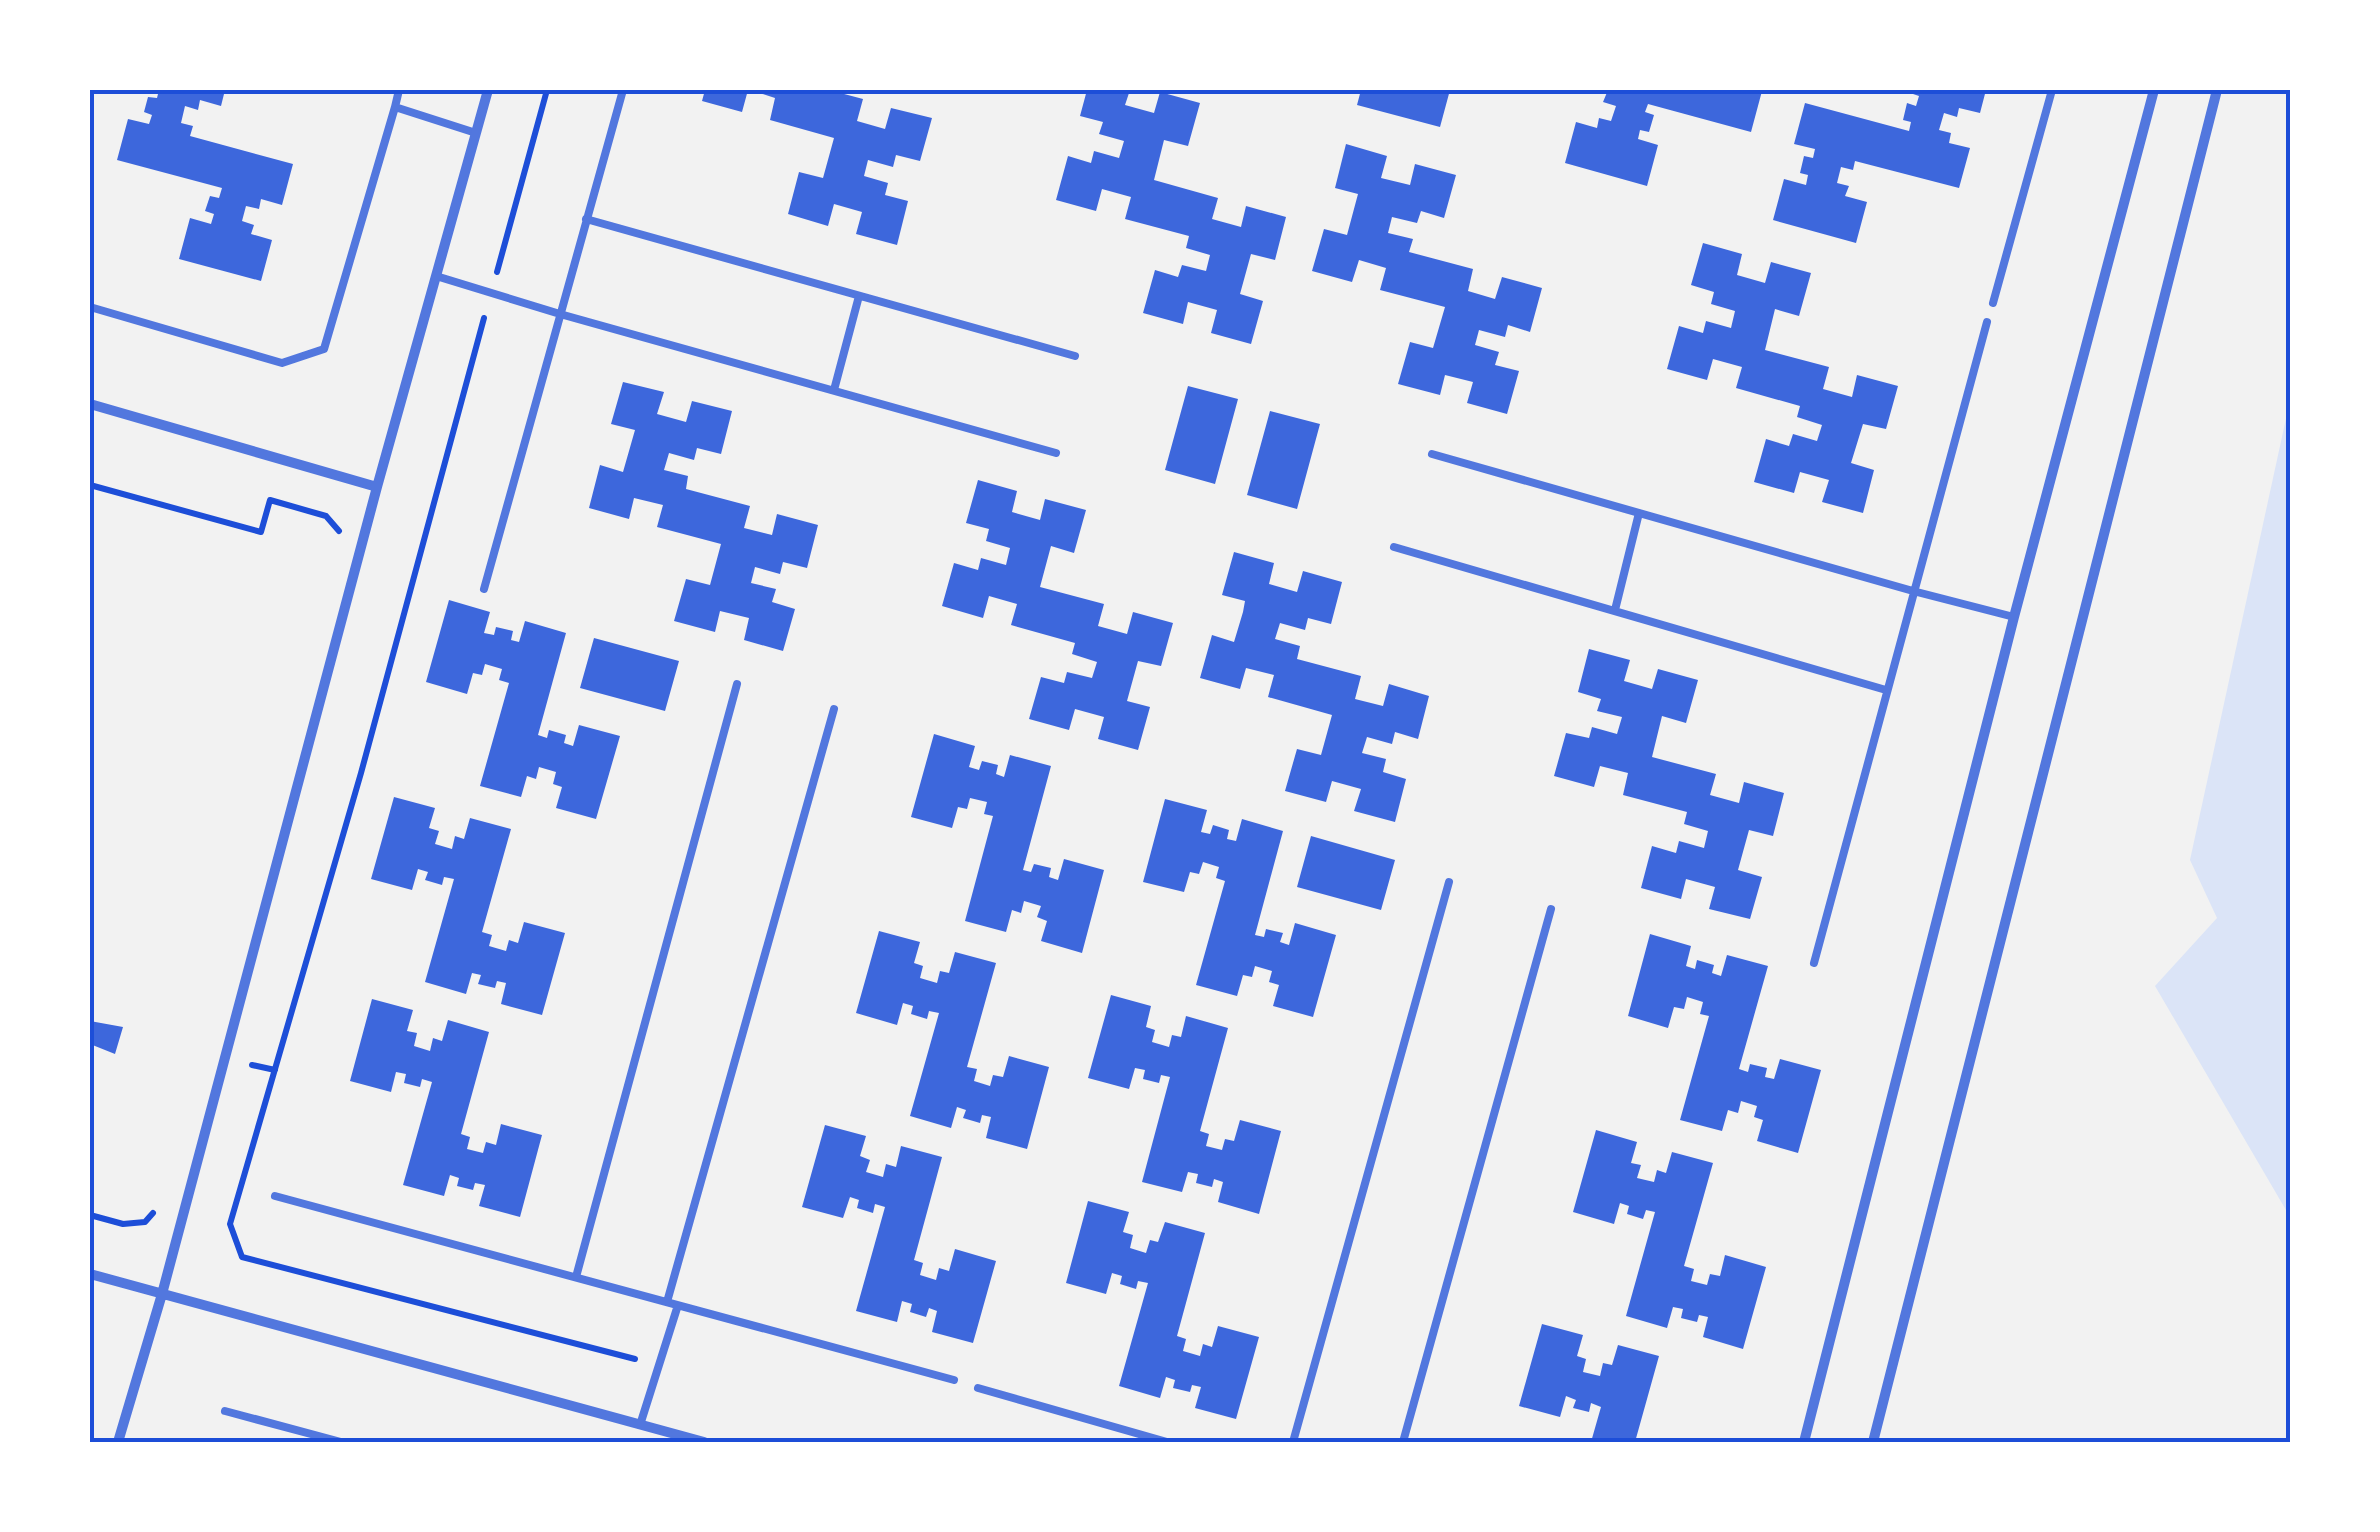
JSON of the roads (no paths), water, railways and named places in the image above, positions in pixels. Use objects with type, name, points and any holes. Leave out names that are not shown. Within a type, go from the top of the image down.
[{"type":"street","points":[[118,1442],[162,1294],[377,486],[488,90]]},
{"type":"street","points":[[1804,1442],[2014,617],[2154,90]]},
{"type":"street","points":[[1874,1442],[2217,90]]},
{"type":"street","points":[[90,404],[377,486]]},
{"type":"street","points":[[90,1274],[704,1442]]},
{"type":"lane","points":[[90,306],[282,363],[324,349],[399,90]]},
{"type":"lane","points":[[484,589],[623,90]]},
{"type":"lane","points":[[1993,302],[2052,90]]},
{"type":"lane","points":[[395,107],[476,134]]},
{"type":"lane","points":[[586,219],[1075,356]]},
{"type":"lane","points":[[436,276],[1056,453]]},
{"type":"lane","points":[[834,390],[859,296]]},
{"type":"lane","points":[[1814,963],[1987,322]]},
{"type":"lane","points":[[1432,454],[2014,617]]},
{"type":"lane","points":[[1615,610],[1638,514]]},
{"type":"lane","points":[[1394,546],[1886,690]]},
{"type":"lane","points":[[576,1278],[738,684]]},
{"type":"lane","points":[[667,1302],[834,708]]},
{"type":"lane","points":[[1293,1442],[1449,882]]},
{"type":"lane","points":[[1403,1442],[1550,909]]},
{"type":"lane","points":[[275,1196],[954,1380]]},
{"type":"lane","points":[[640,1425],[678,1305]]},
{"type":"lane","points":[[978,1388],[1167,1442]]},
{"type":"lane","points":[[225,1410],[341,1442]]}]
